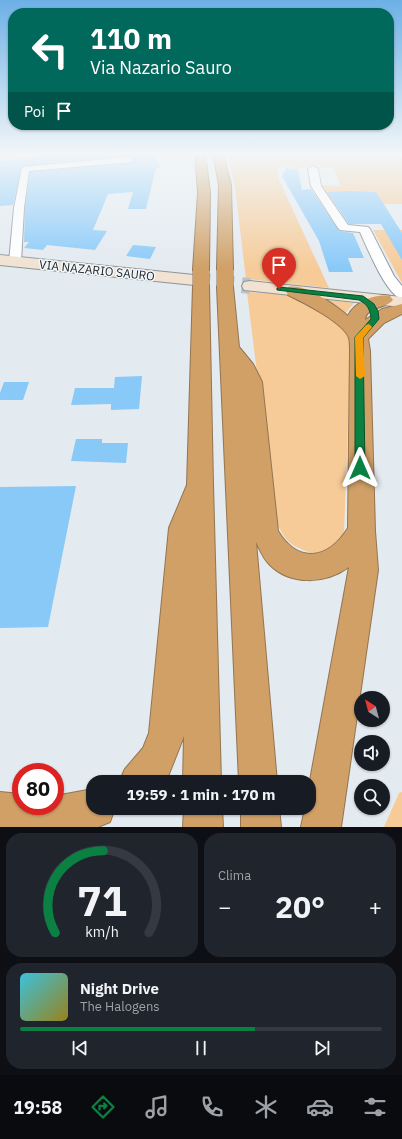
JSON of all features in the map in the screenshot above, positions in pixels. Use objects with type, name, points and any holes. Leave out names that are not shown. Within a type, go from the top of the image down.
[{"type":"highway","points":[[204,192],[216,280],[230,350],[258,775]]},
{"type":"highway","points":[[202,775],[200,485],[224,192]]},
{"type":"highway","points":[[294,290],[344,319],[359,337],[360,531],[364,570],[321,827]]},
{"type":"highway","points":[[359,337],[386,304]]},
{"type":"highway","points":[[230,350],[249,372],[252,382],[265,533],[274,549],[287,561],[315,568],[330,564],[341,557],[350,549],[360,531]]},
{"type":"highway","points":[[144,775],[156,761],[168,733],[182,528],[200,485]]},
{"type":"highway","points":[[0,811],[62,822],[86,812]]},
{"type":"highway","points":[[203,815],[203,827]]},
{"type":"highway","points":[[260,815],[261,827]]},
{"type":"main road","name":"VIA NAZARIO SAURO","points":[[7,261],[216,280],[386,304]]},
{"type":"street","points":[[7,261],[20,208],[22,192]]},
{"type":"street","points":[[320,192],[344,228],[364,229],[388,277],[386,304]]},
{"type":"shaded area","points":[[235,192],[284,192],[329,288],[246,279]]},
{"type":"shaded area","points":[[324,192],[402,192],[402,204],[333,205]]},
{"type":"shaded area","points":[[373,230],[402,230],[402,283]]},
{"type":"shaded area","points":[[247,292],[291,296],[310,302],[345,330],[351,343],[344,534],[330,548],[314,554],[289,542],[282,533],[275,519]]},
{"type":"shaded area","points":[[321,299],[354,303],[344,315]]},
{"type":"shaded area","points":[[402,792],[402,827],[384,827],[390,815],[399,793]]},
{"type":"building","points":[[0,192],[16,192],[13,205],[0,206]]},
{"type":"building","points":[[27,192],[150,192],[146,209],[128,209],[133,192],[108,194],[93,230],[107,231],[95,250],[47,245],[43,250],[24,248],[29,242],[24,242],[25,208]]},
{"type":"building","points":[[291,192],[313,192],[339,231],[353,233],[364,258],[348,258],[353,272],[329,272],[319,241]]},
{"type":"building","points":[[327,192],[376,192],[402,233],[402,260],[381,224],[349,224]]},
{"type":"building","points":[[133,245],[156,247],[150,259],[126,256]]},
{"type":"building","points":[[142,376],[139,409],[111,410],[111,404],[71,405],[75,388],[114,388],[115,377]]},
{"type":"building","points":[[4,382],[29,382],[23,400],[0,400],[0,393]]},
{"type":"building","points":[[76,439],[102,439],[102,443],[128,443],[126,463],[71,461]]},
{"type":"building","points":[[76,486],[48,627],[0,628],[0,487]]},
{"type":"tunnel","points":[[194,280],[250,286]]},
{"type":"slow traffic","points":[[360,376],[359,337],[369,327]]},
{"type":"route","points":[[279,289],[361,298],[371,304],[375,314],[375,319],[359,337],[360,468]]}]
